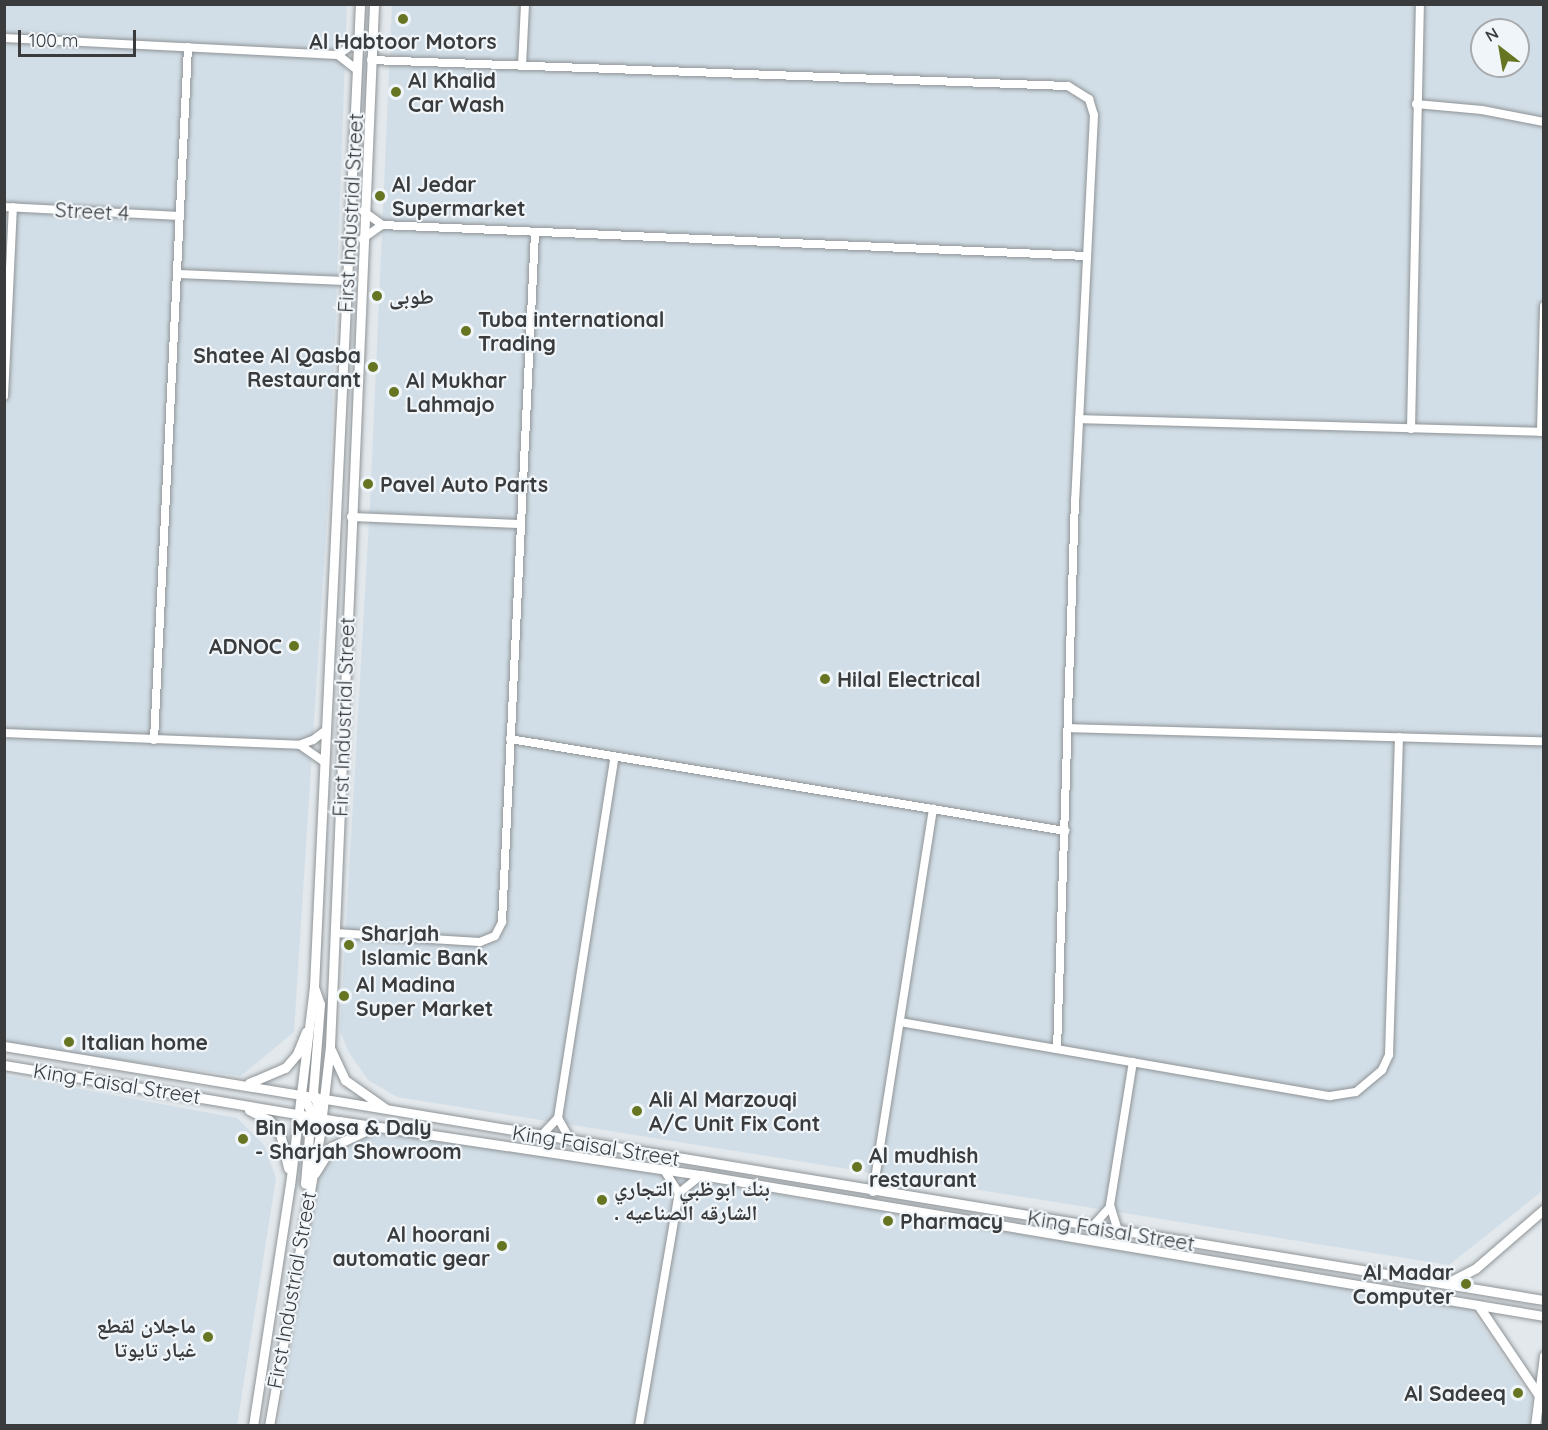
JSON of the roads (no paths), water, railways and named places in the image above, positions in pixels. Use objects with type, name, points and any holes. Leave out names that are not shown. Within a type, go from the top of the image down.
[{"type":"main road","name":"First Industrial Street","points":[[253,1425],[300,1115],[314,987],[360,4]]},
{"type":"main road","name":"First Industrial Street","points":[[269,1425],[325,1100],[330,1046],[363,211],[374,4]]},
{"type":"main road","points":[[314,987],[320,1004],[313,1097],[322,1118]]},
{"type":"main road","points":[[246,1084],[285,1068],[297,1054],[309,1024]]},
{"type":"main road","name":"King Faisal Street","points":[[4,1046],[246,1084],[325,1100],[873,1192],[1544,1300]]},
{"type":"main road","points":[[330,1046],[345,1080],[390,1110]]},
{"type":"main road","name":"King Faisal Street","points":[[4,1065],[375,1127],[701,1175],[1544,1316]]},
{"type":"main road","points":[[302,1094],[311,1116],[305,1178],[308,1192]]},
{"type":"main road","points":[[230,1102],[262,1115],[280,1133],[287,1152],[290,1185]]},
{"type":"main road","points":[[308,1192],[331,1147],[349,1135],[375,1127]]},
{"type":"main road","points":[[1447,1283],[1469,1273],[1544,1209]]},
{"type":"main road","points":[[1478,1305],[1538,1394]]},
{"type":"main road","points":[[1535,1425],[1544,1356]]},
{"type":"street","points":[[522,66],[525,4]]},
{"type":"street","points":[[1411,429],[1416,104],[1420,4]]},
{"type":"street","points":[[4,38],[338,55],[357,70]]},
{"type":"street","points":[[338,55],[358,40]]},
{"type":"street","points":[[154,740],[188,47]]},
{"type":"street","points":[[371,60],[1074,88],[1089,99],[1094,115],[1079,419],[1057,1049]]},
{"type":"street","points":[[1416,104],[1482,110],[1544,122]]},
{"type":"street","points":[[4,396],[9,207]]},
{"type":"street","name":"Street 4","points":[[9,207],[180,216]]},
{"type":"street","points":[[363,211],[382,225],[1087,256]]},
{"type":"street","points":[[362,239],[382,225]]},
{"type":"street","points":[[334,933],[480,942],[495,936],[502,922],[535,232]]},
{"type":"street","points":[[177,274],[347,281]]},
{"type":"street","points":[[1079,419],[1542,432],[1544,306]]},
{"type":"street","points":[[351,517],[520,524]]},
{"type":"street","points":[[1068,728],[1544,741]]},
{"type":"street","points":[[4,733],[299,745],[313,740],[325,731]]},
{"type":"street","points":[[900,1022],[1337,1097],[1362,1089],[1382,1070],[1390,1050],[1399,737]]},
{"type":"street","points":[[510,739],[1065,831]]},
{"type":"street","points":[[299,745],[323,761]]},
{"type":"street","points":[[541,1136],[558,1118],[615,756]]},
{"type":"street","points":[[873,1192],[933,809]]},
{"type":"street","points":[[1118,1231],[1110,1205],[1133,1062]]},
{"type":"street","points":[[558,1118],[571,1141]]},
{"type":"street","points":[[664,1170],[679,1193]]},
{"type":"street","points":[[639,1425],[679,1193],[701,1175]]},
{"type":"street","points":[[1092,1227],[1110,1205]]},
{"type":"place","name":"Al Habtoor Motors","points":[[403,19]]},
{"type":"place","name":"Al Khalid Car Wash","points":[[396,92]]},
{"type":"place","name":"Al Jedar Supermarket","points":[[380,196]]},
{"type":"place","name":"طوبى","points":[[377,296]]},
{"type":"place","name":"Tuba international Trading","points":[[466,331]]},
{"type":"place","name":"Shatee Al Qasba Restaurant","points":[[373,367]]},
{"type":"place","name":"Al Mukhar Lahmajo","points":[[394,392]]},
{"type":"place","name":"Pavel Auto Parts","points":[[368,484]]},
{"type":"place","name":"ADNOC","points":[[294,646]]},
{"type":"place","name":"Hilal Electrical","points":[[825,679]]},
{"type":"place","name":"Sharjah Islamic Bank","points":[[349,945]]},
{"type":"place","name":"Al Madina Super Market","points":[[344,996]]},
{"type":"place","name":"Italian home","points":[[69,1042]]},
{"type":"place","name":"Ali Al Marzouqi A/C Unit Fix Cont","points":[[637,1111]]},
{"type":"place","name":"Bin Moosa & Daly - Sharjah Showroom","points":[[243,1139]]},
{"type":"place","name":"Al mudhish restaurant","points":[[857,1167]]},
{"type":"place","name":"بنك ابوظبي التجاري . الشارقه الصناعيه","points":[[602,1200]]},
{"type":"place","name":"Pharmacy","points":[[888,1221]]},
{"type":"place","name":"Al hoorani automatic gear","points":[[502,1246]]},
{"type":"place","name":"Al Madar Computer","points":[[1466,1284]]},
{"type":"place","name":"ماجلان لقطع غيار تايوتا","points":[[208,1337]]},
{"type":"place","name":"Al Sadeeq","points":[[1518,1393]]}]
